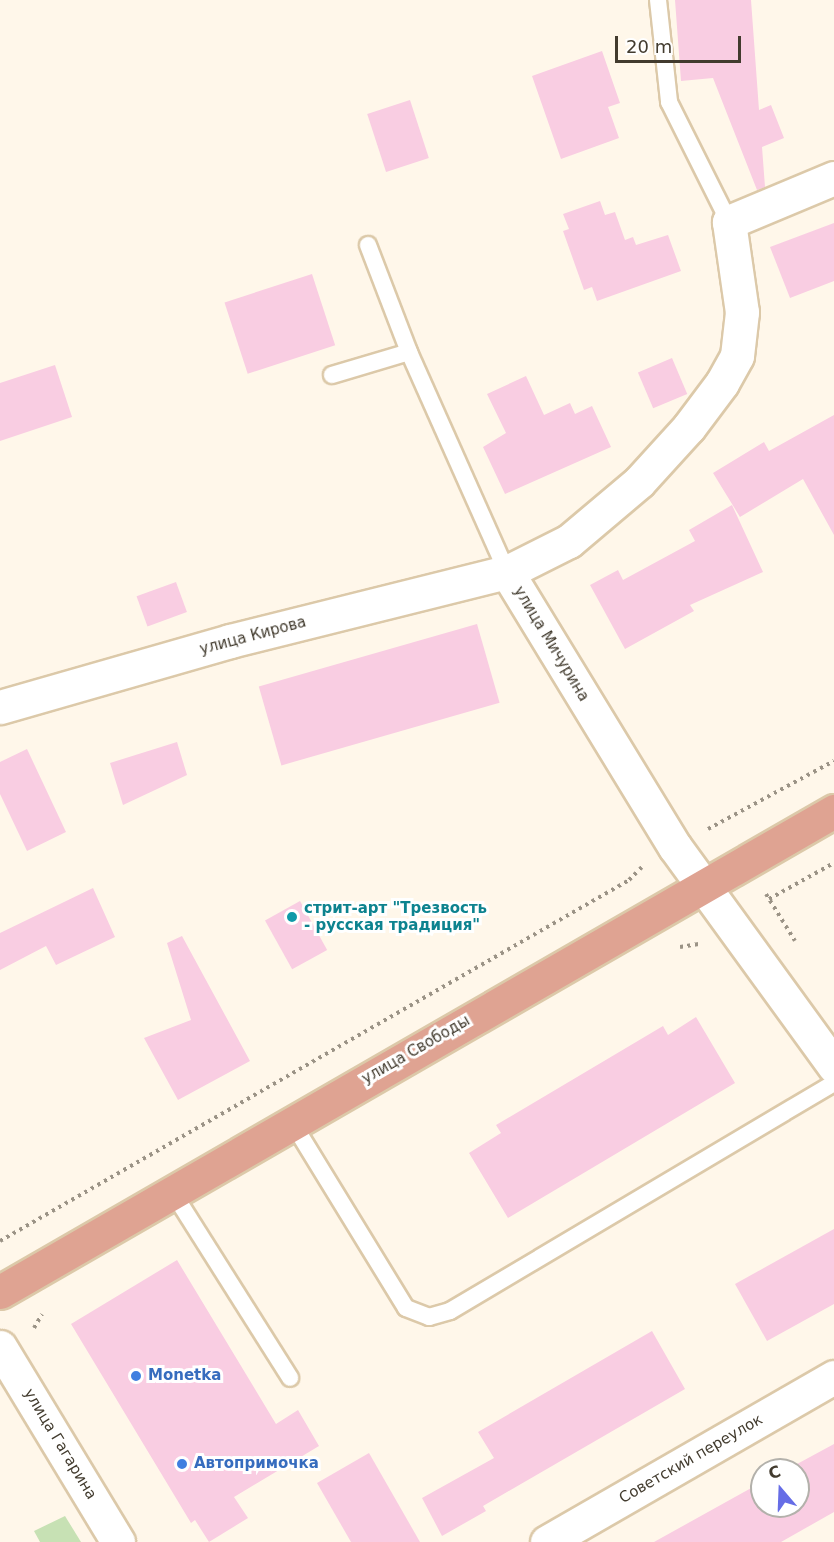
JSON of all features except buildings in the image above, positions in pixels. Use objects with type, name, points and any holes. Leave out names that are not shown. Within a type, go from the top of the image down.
[{"type":"main road","name":"улица Свободы","points":[[0,1292],[701,885],[834,811]]},
{"type":"street","points":[[729,222],[834,178]]},
{"type":"street","name":"улица Мичурина","points":[[729,222],[742,312],[737,356],[722,383],[689,428],[639,482],[569,541],[507,572],[701,885],[834,1066]]},
{"type":"street","name":"улица Кирова","points":[[0,707],[230,641],[507,572]]},
{"type":"street","name":"улица Гагарина","points":[[0,1347],[118,1542]]},
{"type":"street","name":"Советский переулок","points":[[547,1542],[834,1377]]},
{"type":"lane","points":[[658,0],[669,102],[729,222]]},
{"type":"lane","points":[[368,245],[409,352],[507,572]]},
{"type":"lane","points":[[332,375],[409,352]]},
{"type":"lane","points":[[292,1122],[406,1308],[429,1317],[450,1311],[834,1083]]},
{"type":"lane","points":[[172,1191],[290,1378]]},
{"type":"path","points":[[722,821],[834,761]]},
{"type":"path","points":[[769,899],[834,863]]},
{"type":"path","points":[[0,1241],[629,880]]},
{"type":"path","points":[[670,952],[685,945],[707,946]]},
{"type":"path","points":[[36,1340],[35,1322],[47,1310]]},
{"type":"green space","points":[[65,1516],[81,1542],[40,1542],[34,1531]]},
{"type":"place","name":"стрит-арт \"Трезвость - русская традиция\"","points":[[292,917]]},
{"type":"place","name":"Monetka","points":[[136,1376]]},
{"type":"place","name":"Автопримочка","points":[[182,1464]]}]
